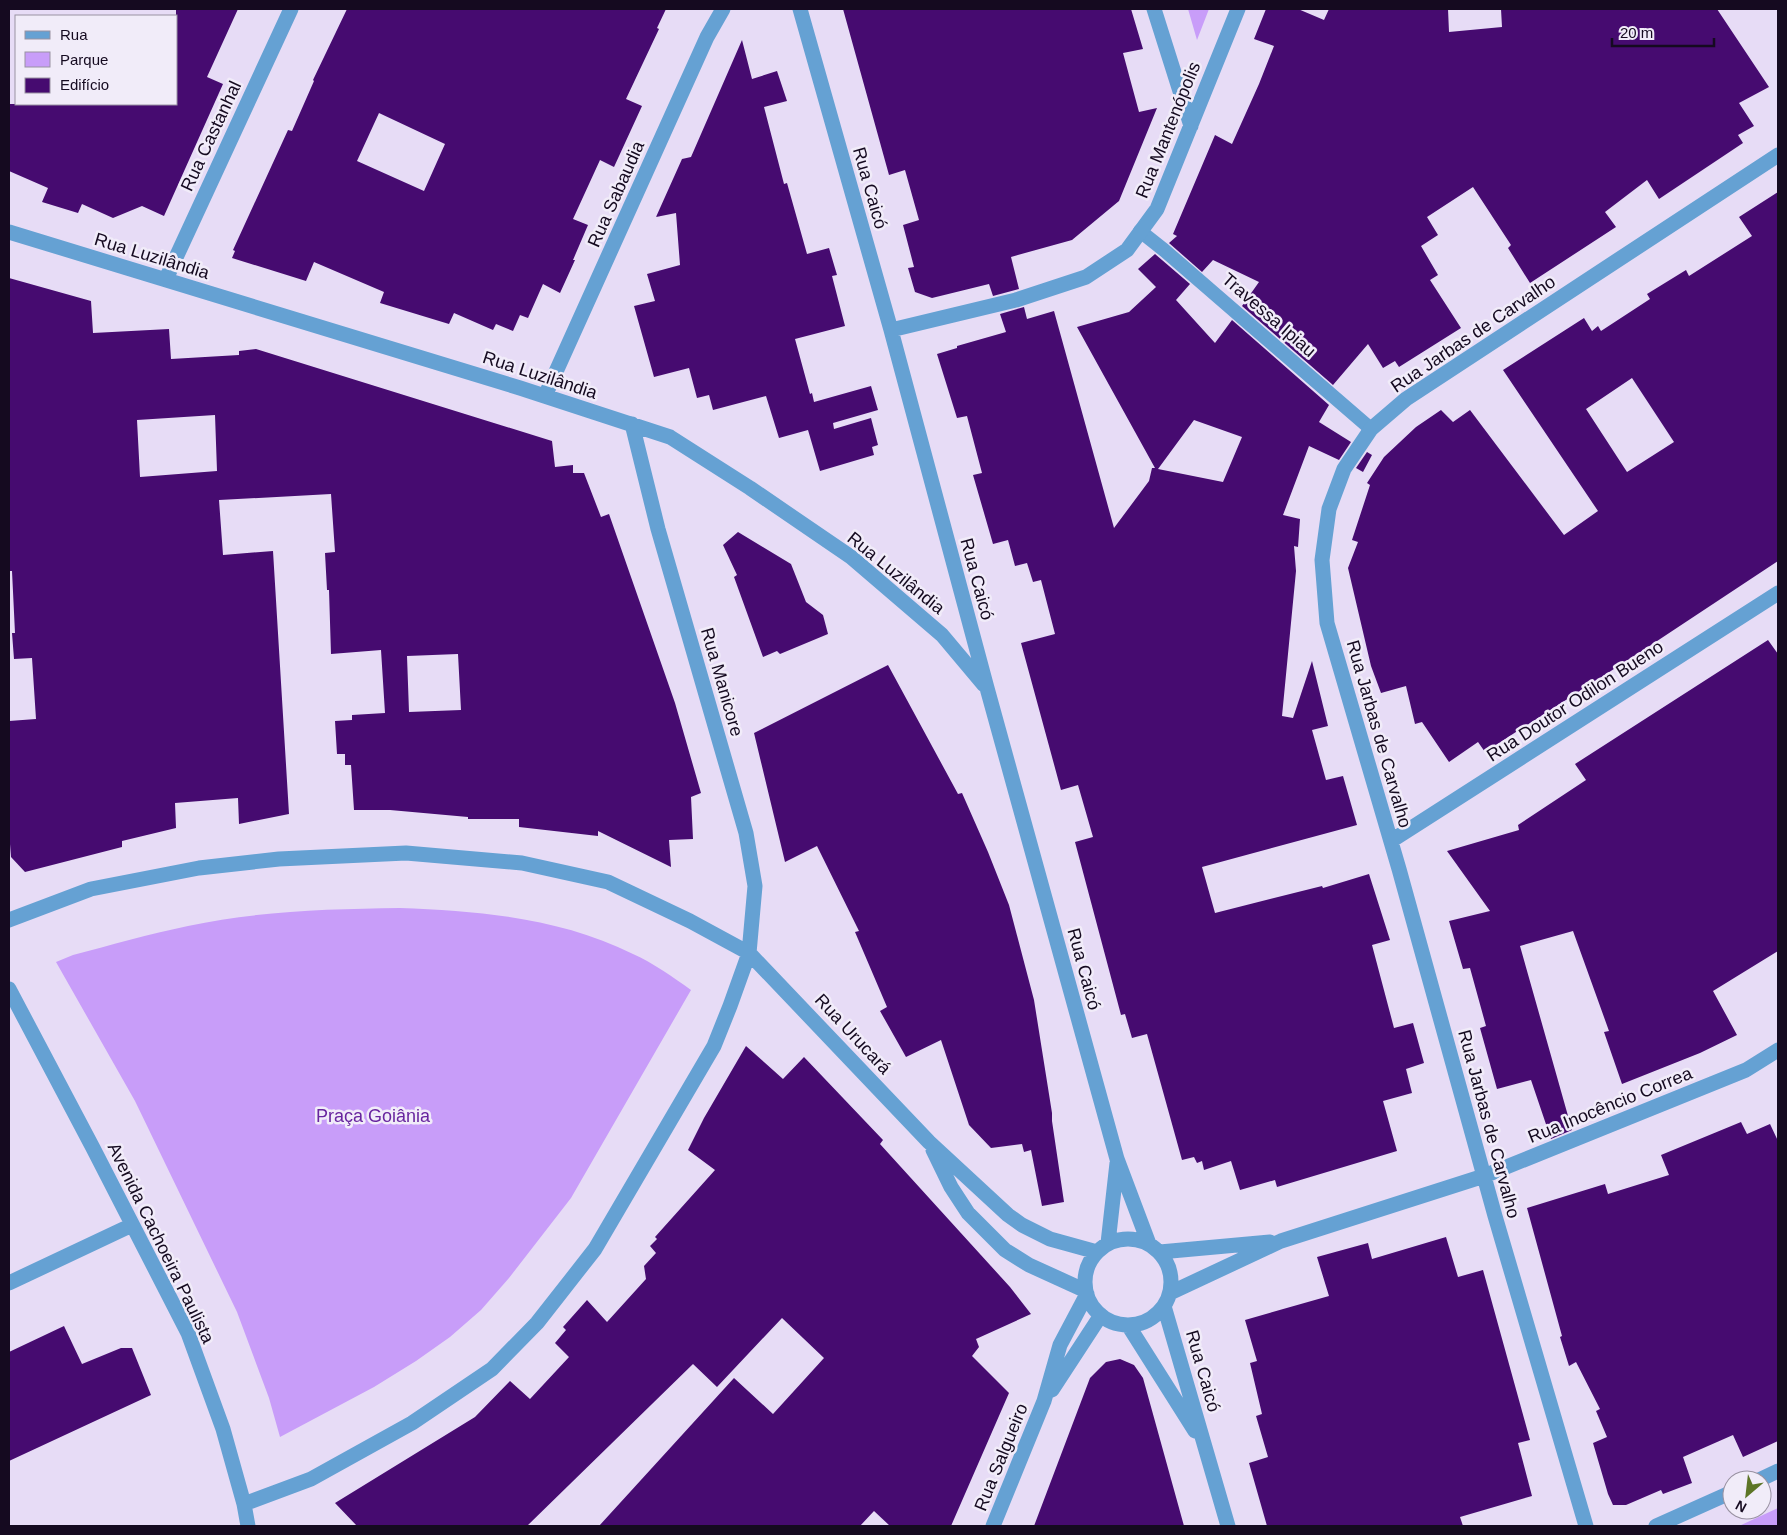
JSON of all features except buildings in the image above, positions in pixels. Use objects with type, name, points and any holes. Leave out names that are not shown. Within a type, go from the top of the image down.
[{"type":"street","name":"Rua Castanhal","points":[[166,279],[291,9]]},
{"type":"street","name":"Rua Sabaudia","points":[[545,396],[707,37],[723,9]]},
{"type":"street","name":"Rua Caicó","points":[[800,9],[891,330],[987,688],[1117,1159],[1155,1248]]},
{"type":"street","points":[[1154,9],[1191,126]]},
{"type":"street","name":"Rua Mantenópolis","points":[[891,330],[1016,300],[1086,277],[1127,250],[1157,210],[1238,9]]},
{"type":"street","name":"Rua Jarbas de Carvalho","points":[[1586,1526],[1484,1176],[1391,841],[1327,623],[1322,560],[1329,509],[1344,468],[1371,429],[1406,399],[1778,155]]},
{"type":"street","name":"Rua Luzilândia","points":[[9,232],[545,396],[670,437],[750,488],[851,557],[942,635],[987,688]]},
{"type":"street","name":"Rua Manicore","points":[[632,424],[658,529],[746,833],[755,886],[749,953]]},
{"type":"street","name":"Rua Doutor Odilon Bueno","points":[[1391,841],[1778,593]]},
{"type":"street","points":[[9,920],[91,889],[199,868],[279,859],[406,853],[522,863],[608,882],[690,921],[749,953],[714,1046],[595,1249],[537,1323],[492,1369],[412,1423],[311,1479],[244,1504]]},
{"type":"street","name":"Rua Urucará","points":[[749,953],[929,1142],[1008,1214],[1022,1225],[1050,1239],[1102,1248]]},
{"type":"street","name":"Avenida Cachoeira Paulista","points":[[9,989],[94,1148],[188,1334],[223,1429],[244,1504],[248,1526]]},
{"type":"street","name":"Rua Inocêncio Correa","points":[[1167,1300],[1281,1241],[1484,1176],[1746,1070],[1778,1050]]},
{"type":"street","name":"Rua Urucará","points":[[929,1142],[951,1187],[968,1213],[1005,1250],[1029,1265],[1086,1293]]},
{"type":"street","name":"Rua Caicó","points":[[1102,1248],[1117,1159]]},
{"type":"street","points":[[9,1283],[132,1225]]},
{"type":"street","points":[[1121,1239],[1135,1239],[1155,1248],[1168,1265],[1171,1279],[1167,1300],[1154,1317],[1142,1323],[1128,1325],[1113,1322],[1101,1315],[1091,1304],[1086,1293],[1085,1277],[1088,1264],[1102,1248],[1121,1239]]},
{"type":"street","name":"Rua Inocêncio Correa","points":[[1155,1248],[1281,1241]]},
{"type":"street","name":"Rua Salgueiro","points":[[993,1526],[1044,1402],[1060,1345],[1086,1293]]},
{"type":"street","name":"Rua Caicó","points":[[1167,1300],[1228,1526]]},
{"type":"street","name":"Rua Salgueiro","points":[[1044,1402],[1101,1315]]},
{"type":"street","name":"Rua Caicó","points":[[1128,1325],[1205,1446]]},
{"type":"street","points":[[1656,1526],[1722,1496]]},
{"type":"lane","name":"Travessa Ipiau","points":[[1140,231],[1371,429]]},
{"type":"green space","points":[[1188,9],[1209,9],[1197,40]]},
{"type":"green space","name":"Praça Goiânia","points":[[400,908],[490,914],[549,924],[605,942],[640,958],[663,970],[691,990],[571,1198],[509,1278],[481,1310],[450,1337],[416,1361],[374,1387],[280,1437],[269,1398],[237,1312],[135,1101],[56,962],[73,955],[130,940],[214,921],[294,912]]},
{"type":"green space","points":[[1778,1508],[1778,1526],[1739,1526],[1752,1520],[1772,1520],[1772,1511]]}]
